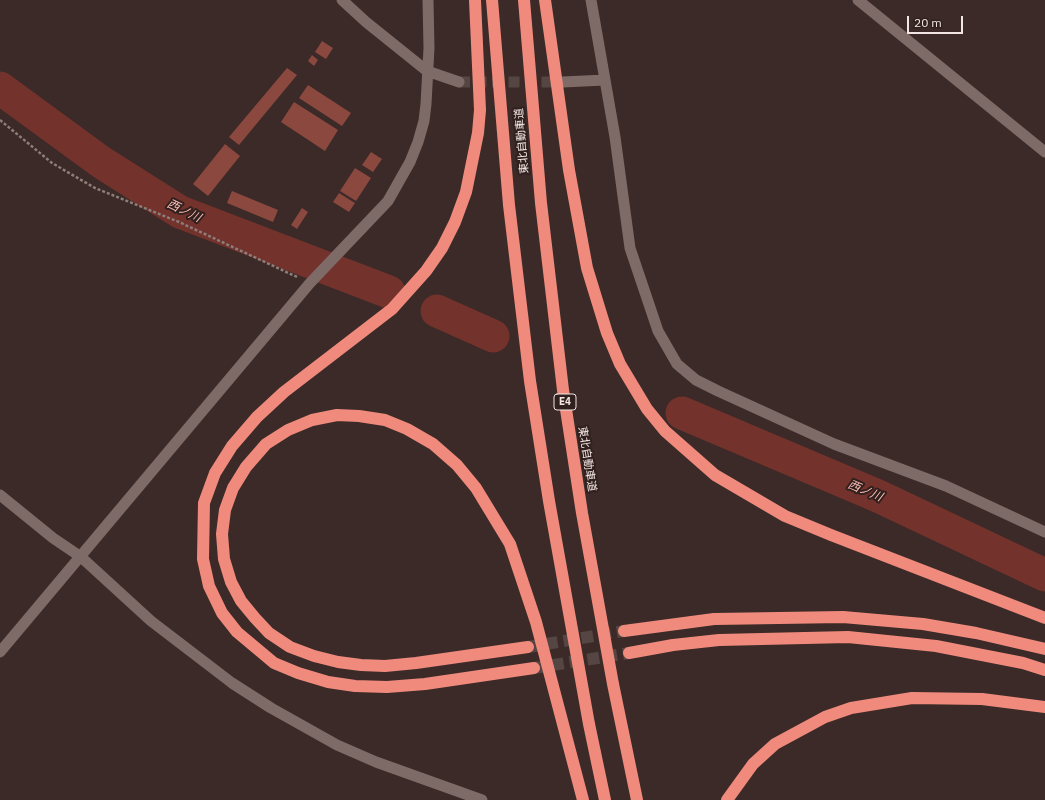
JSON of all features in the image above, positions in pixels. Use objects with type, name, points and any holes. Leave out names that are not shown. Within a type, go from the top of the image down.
[{"type":"highway","points":[[475,0],[480,110],[478,133],[466,192],[455,222],[442,248],[426,271],[392,309],[284,392],[257,417],[232,446],[215,473],[204,503],[203,559],[210,586],[222,612],[237,632],[274,663],[298,673],[328,682],[355,686],[387,687],[440,682],[534,668]]},
{"type":"highway","name":"東北自動車道","points":[[492,0],[509,205],[530,381],[553,524],[604,800]]},
{"type":"highway","name":"東北自動車道","points":[[524,0],[541,203],[563,390],[582,513],[613,684],[637,800]]},
{"type":"highway","points":[[545,0],[568,163],[587,268],[607,333],[620,364],[647,409],[665,431],[715,475],[785,516],[1045,618]]},
{"type":"highway","points":[[528,647],[385,666],[338,662],[314,656],[290,647],[269,633],[241,601],[231,582],[224,559],[222,534],[225,510],[233,488],[246,467],[266,444],[288,430],[312,420],[336,415],[359,416],[385,420],[407,429],[433,444],[457,465],[476,488],[510,544],[536,622],[583,800]]},
{"type":"highway","points":[[624,631],[714,619],[843,617],[923,624],[976,633],[1045,649]]},
{"type":"highway","points":[[629,653],[673,645],[719,640],[848,637],[936,646],[1009,660],[1045,670]]},
{"type":"highway","points":[[727,800],[753,764],[775,744],[825,717],[851,708],[881,702],[927,698],[982,699],[1045,707]]},
{"type":"street","points":[[342,0],[366,22],[427,72],[459,82]]},
{"type":"street","points":[[0,652],[310,283],[388,201],[410,162],[424,121],[426,104],[428,0]]},
{"type":"street","points":[[591,0],[615,137],[630,248],[658,331],[677,364],[696,380],[834,444],[946,486],[1045,532]]},
{"type":"street","points":[[858,0],[1045,152]]},
{"type":"street","points":[[563,82],[605,80]]},
{"type":"street","points":[[0,495],[53,538],[81,557],[151,621],[232,684],[337,745],[376,762],[482,800]]},
{"type":"path","points":[[0,120],[52,163],[95,188],[178,222],[310,283]]},
{"type":"building","points":[[322,41],[333,48],[326,59],[315,52]]},
{"type":"building","points":[[312,55],[318,60],[314,66],[308,61]]},
{"type":"building","points":[[287,68],[297,75],[239,145],[229,137]]},
{"type":"building","points":[[308,85],[351,113],[342,126],[299,98]]},
{"type":"building","points":[[294,102],[338,130],[325,151],[281,122]]},
{"type":"building","points":[[225,144],[240,156],[208,196],[193,184]]},
{"type":"building","points":[[371,152],[382,159],[373,172],[362,165]]},
{"type":"building","points":[[355,168],[371,178],[356,201],[340,191]]},
{"type":"building","points":[[232,191],[278,210],[273,222],[227,203]]},
{"type":"building","points":[[339,193],[355,203],[349,212],[333,202]]},
{"type":"building","points":[[302,208],[308,212],[297,229],[291,225]]},
{"type":"waterway","name":"西ノ川","points":[[0,88],[101,162],[180,212],[389,292]]},
{"type":"waterway","name":"西ノ川","points":[[437,311],[493,336]]},
{"type":"waterway","name":"西ノ川","points":[[682,413],[878,496],[1045,575]]},
{"type":"tunnel","points":[[459,82],[563,82]]},
{"type":"tunnel","points":[[528,647],[624,631]]},
{"type":"tunnel","points":[[534,668],[629,653]]}]
